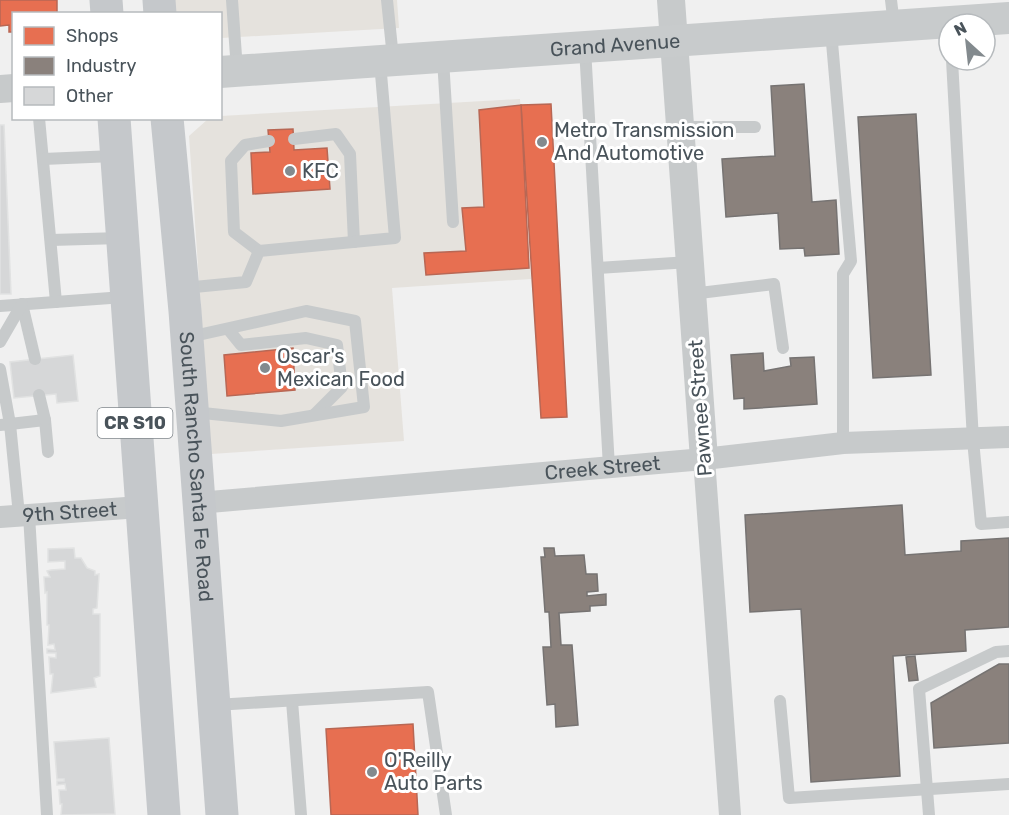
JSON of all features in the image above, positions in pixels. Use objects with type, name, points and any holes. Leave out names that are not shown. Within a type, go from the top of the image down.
[{"type":"main road","name":"Grand Avenue","points":[[229,71],[831,31],[892,13],[937,21]]},
{"type":"main road","name":"CR S10","points":[[114,120],[140,507],[164,815]]},
{"type":"main road","name":"South Rancho Santa Fe Road","points":[[167,120],[187,338],[222,815]]},
{"type":"street","name":"Pawnee Street","points":[[671,0],[730,815]]},
{"type":"street","name":"Creek Street","points":[[198,503],[704,459],[843,442],[973,440],[1009,437]]},
{"type":"street","name":"9th Street","points":[[16,516],[140,507]]},
{"type":"lane","points":[[229,71],[232,0]]},
{"type":"lane","points":[[269,141],[245,145],[231,161],[234,232],[259,251],[395,238],[387,61],[387,0]]},
{"type":"lane","points":[[831,31],[851,261],[843,274],[843,442]]},
{"type":"lane","points":[[585,48],[609,466]]},
{"type":"lane","points":[[442,57],[453,222]]},
{"type":"lane","points":[[953,72],[973,440],[981,525],[1009,522]]},
{"type":"lane","points":[[39,120],[56,302]]},
{"type":"lane","points":[[680,127],[754,127]]},
{"type":"lane","points":[[294,138],[336,134],[350,154],[354,242]]},
{"type":"lane","points":[[43,159],[117,156]]},
{"type":"lane","points":[[51,240],[122,238]]},
{"type":"lane","points":[[183,288],[246,282],[259,251]]},
{"type":"lane","points":[[598,268],[689,262]]},
{"type":"lane","points":[[692,294],[774,284],[783,348]]},
{"type":"lane","points":[[0,306],[126,297]]},
{"type":"lane","points":[[0,342],[22,304]]},
{"type":"lane","points":[[22,304],[35,359]]},
{"type":"lane","points":[[187,338],[306,311],[355,321],[364,407],[282,421],[192,411]]},
{"type":"lane","points":[[228,329],[241,345],[306,338],[337,345],[342,387],[314,416]]},
{"type":"lane","points":[[0,369],[47,815]]},
{"type":"lane","points":[[39,395],[45,420],[48,452]]},
{"type":"lane","points":[[5,425],[45,420]]},
{"type":"lane","points":[[929,815],[919,689],[996,652],[1009,651]]},
{"type":"lane","points":[[213,705],[428,692],[446,815]]},
{"type":"lane","points":[[292,700],[301,815]]},
{"type":"lane","points":[[780,701],[789,798],[1009,784]]},
{"type":"shaded area","points":[[173,0],[397,0],[399,28],[222,38],[222,12],[175,12]]},
{"type":"shaded area","points":[[520,99],[531,279],[392,288],[404,441],[211,454],[189,136],[207,120],[222,120],[222,116]]},
{"type":"building: Shops","points":[[0,0],[57,0],[57,12],[12,12],[12,32],[9,32],[9,25],[0,26]]},
{"type":"building: Shops","points":[[551,104],[567,417],[541,418],[521,105]]},
{"type":"building: Shops","points":[[521,105],[529,268],[426,275],[424,253],[466,251],[462,208],[484,207],[479,110]]},
{"type":"building: Shops","name":"KFC","points":[[293,129],[294,150],[327,148],[330,189],[253,194],[251,153],[270,152],[268,130]]},
{"type":"building: Shops","points":[[293,348],[295,390],[227,396],[224,355]]},
{"type":"building: Shops","name":"O'Reilly Auto Parts","points":[[413,724],[418,815],[331,815],[326,729]]},
{"type":"building: Industry","points":[[804,84],[812,202],[836,200],[839,254],[805,256],[804,248],[780,249],[778,213],[726,217],[722,159],[775,156],[771,86]]},
{"type":"building: Industry","points":[[916,114],[931,375],[873,378],[858,117]]},
{"type":"building: Industry","points":[[763,353],[764,371],[791,366],[790,358],[814,357],[817,404],[744,409],[744,398],[734,399],[731,355]]},
{"type":"building: Industry","points":[[902,505],[905,555],[961,551],[961,541],[1009,538],[1009,627],[965,630],[966,651],[893,656],[900,776],[811,782],[801,609],[750,612],[745,515]]},
{"type":"building: Industry","points":[[544,548],[554,548],[555,556],[584,555],[586,574],[597,574],[598,591],[587,592],[587,596],[606,594],[606,605],[590,606],[590,611],[559,613],[561,645],[572,645],[578,725],[556,727],[555,704],[547,705],[543,647],[551,647],[549,612],[545,612],[541,557],[545,557]]},
{"type":"building: Industry","points":[[915,656],[918,680],[909,681],[906,657]]},
{"type":"building: Industry","points":[[999,664],[1009,664],[1009,743],[934,748],[931,703]]},
{"type":"building: Other","points":[[0,125],[4,125],[11,294],[0,294]]},
{"type":"building: Other","points":[[73,355],[78,401],[57,403],[56,394],[14,398],[10,362]]},
{"type":"building: Other","points":[[74,548],[75,558],[81,558],[87,568],[95,571],[95,575],[99,574],[97,608],[93,609],[93,614],[100,614],[100,676],[94,678],[96,687],[51,693],[53,674],[50,674],[49,657],[56,658],[56,653],[47,653],[47,649],[55,650],[54,644],[48,645],[49,625],[47,625],[47,592],[45,593],[44,577],[50,577],[47,571],[65,569],[65,561],[48,562],[48,549]]},
{"type":"building: Other","points":[[109,738],[115,814],[61,815],[62,804],[60,804],[59,790],[66,790],[65,784],[57,785],[57,781],[64,781],[64,779],[57,779],[54,742]]},
{"type":"place","name":"Metro Transmission And Automotive","points":[[542,142]]},
{"type":"place","name":"KFC","points":[[290,171]]},
{"type":"place","name":"Oscar's Mexican Food","points":[[265,368]]},
{"type":"place","name":"O'Reilly Auto Parts","points":[[372,772]]}]
